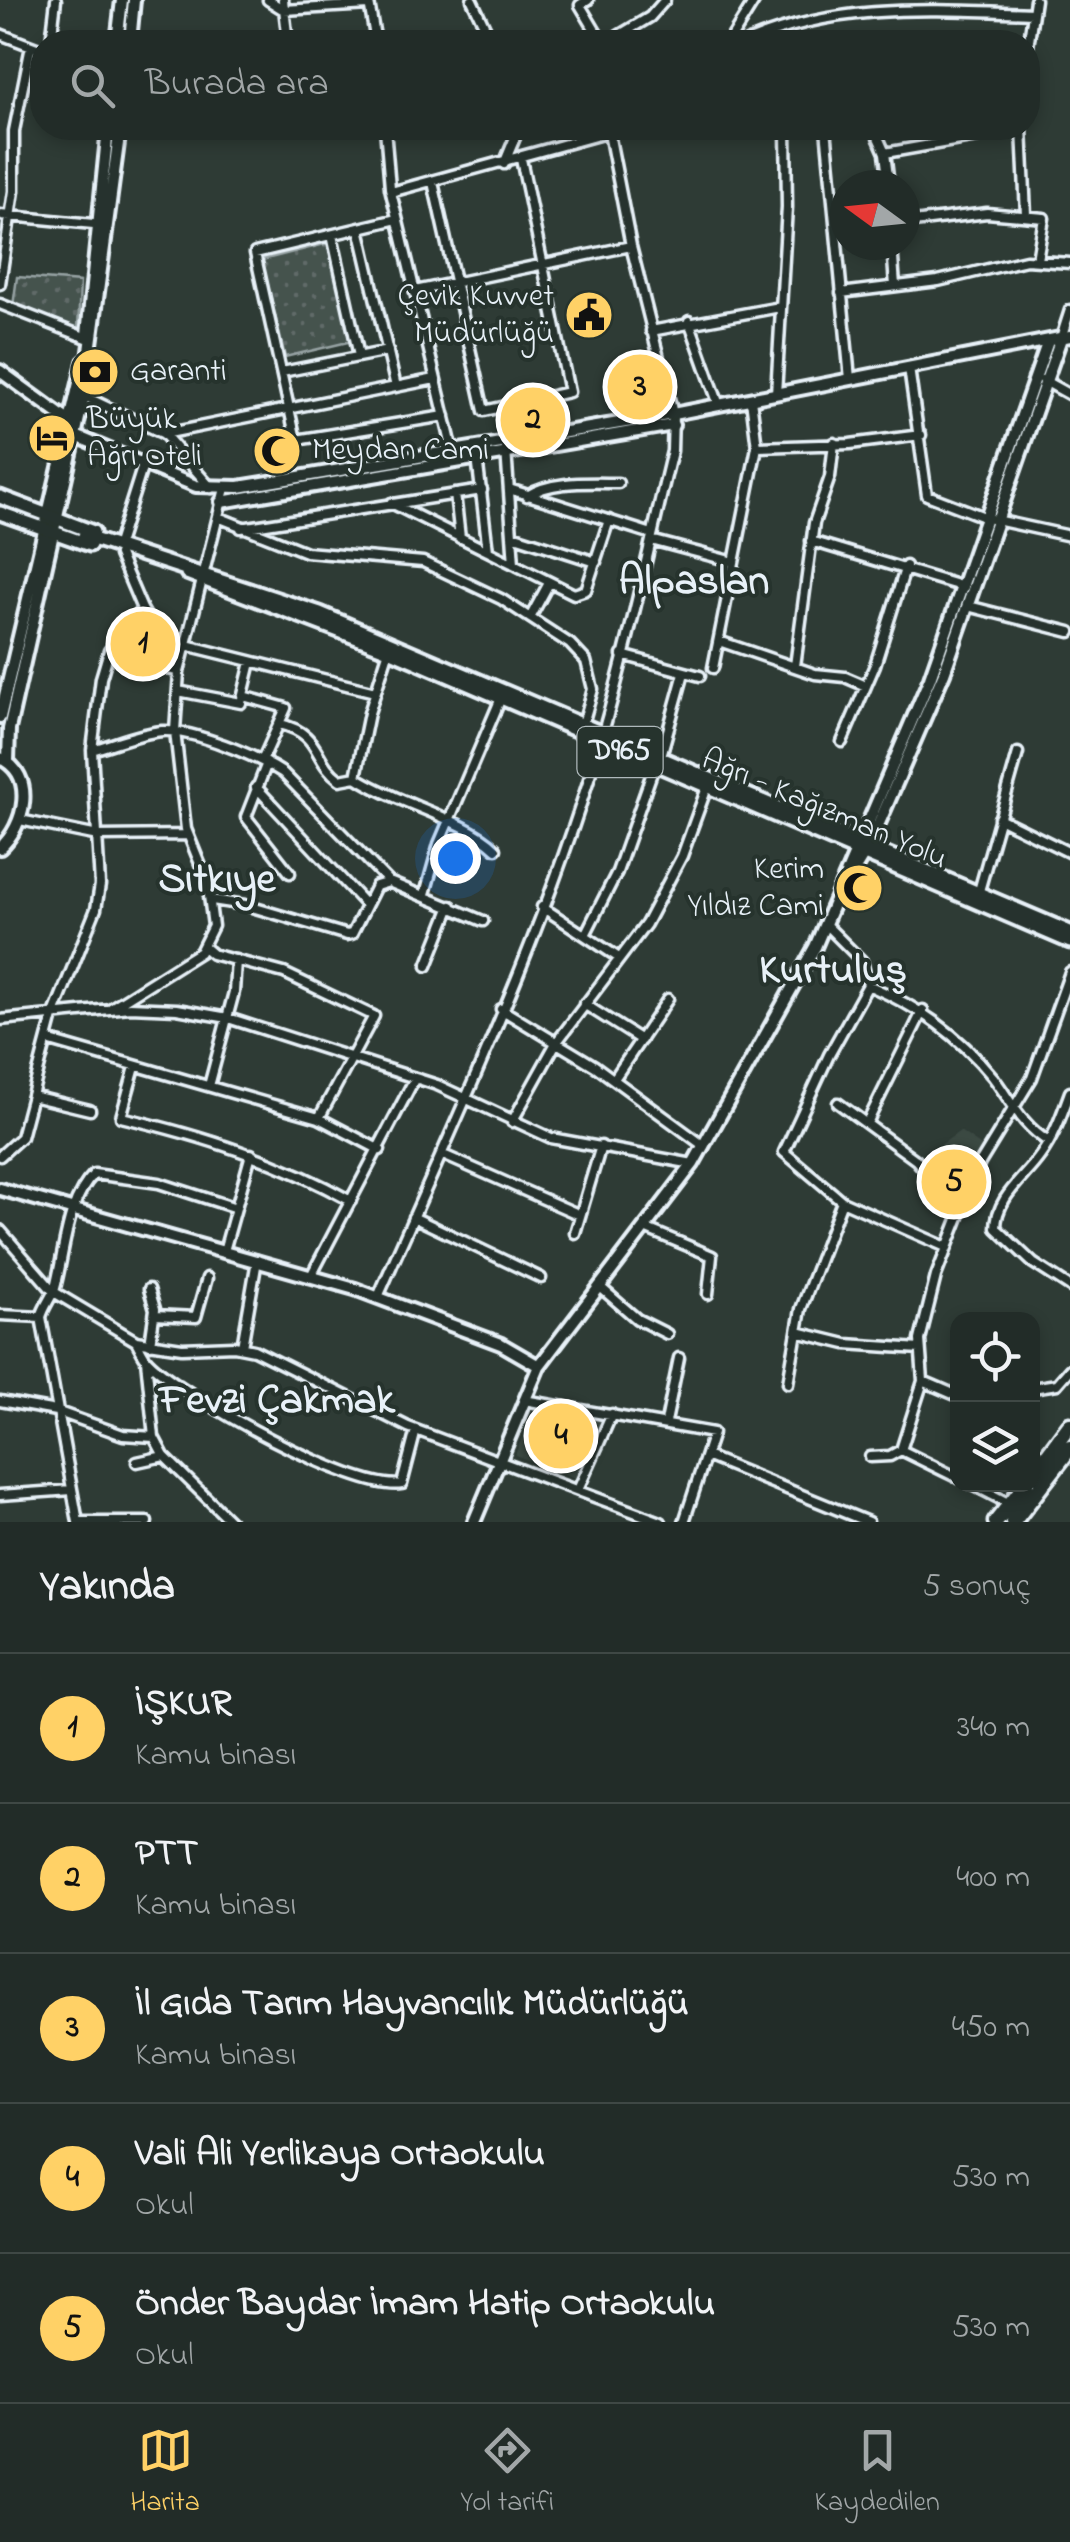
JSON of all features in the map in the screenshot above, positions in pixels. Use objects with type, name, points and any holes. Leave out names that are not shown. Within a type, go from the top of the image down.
[{"type":"highway","points":[[1040,1465],[1070,1425]]},
{"type":"highway","points":[[1013,1522],[1070,1448]]},
{"type":"highway","points":[[996,1522],[1020,1492]]},
{"type":"main road","points":[[0,497],[52,523],[204,577]]},
{"type":"main road","points":[[0,510],[52,523]]},
{"type":"main road","points":[[0,510],[15,512]]},
{"type":"main road","name":"Ağrı - Kağızman Yolu","points":[[84,536],[170,564],[389,650],[658,762],[864,841],[1070,932]]},
{"type":"main road","name":"Ağrı - Kağızman Yolu","points":[[204,577],[320,612],[583,724],[601,738]]},
{"type":"main road","name":"Ağrı - Kağızman Yolu","points":[[658,762],[706,790],[1070,942]]},
{"type":"street","points":[[52,30],[56,0]]},
{"type":"street","points":[[118,30],[122,0]]},
{"type":"street","points":[[131,30],[134,0]]},
{"type":"street","points":[[268,0],[283,5],[369,2],[374,30]]},
{"type":"street","points":[[472,0],[486,30]]},
{"type":"street","points":[[628,30],[650,18],[664,0]]},
{"type":"street","points":[[736,30],[755,0]]},
{"type":"street","points":[[1030,30],[1035,0]]},
{"type":"street","points":[[580,2],[598,30]]},
{"type":"street","points":[[283,5],[286,30]]},
{"type":"street","points":[[788,30],[838,15],[892,8],[1032,14]]},
{"type":"street","points":[[0,34],[30,46]]},
{"type":"street","points":[[0,284],[14,131],[30,51]]},
{"type":"street","points":[[0,717],[84,396],[103,225],[107,140]]},
{"type":"street","points":[[0,848],[20,820],[22,782],[4,760],[87,338],[118,140]]},
{"type":"street","points":[[386,140],[391,192],[454,455]]},
{"type":"street","points":[[504,164],[513,140]]},
{"type":"street","points":[[391,192],[581,140]]},
{"type":"street","points":[[378,1298],[542,907],[601,738],[672,452],[673,420],[611,140]]},
{"type":"street","points":[[776,394],[786,140]]},
{"type":"street","points":[[828,140],[832,170]]},
{"type":"street","points":[[880,140],[888,170]]},
{"type":"street","points":[[886,153],[957,140]]},
{"type":"street","points":[[1023,140],[1026,215]]},
{"type":"street","points":[[433,182],[484,411],[569,392],[521,159]]},
{"type":"street","points":[[920,221],[987,213],[1044,218],[1038,260]]},
{"type":"street","points":[[5,216],[103,225]]},
{"type":"street","points":[[397,219],[255,253],[296,440],[445,416]]},
{"type":"street","points":[[359,228],[396,388]]},
{"type":"street","points":[[332,234],[359,356]]},
{"type":"street","points":[[415,292],[632,246]]},
{"type":"street","points":[[840,260],[850,379]]},
{"type":"street","points":[[893,260],[895,286]]},
{"type":"street","points":[[841,292],[1038,260],[1070,262]]},
{"type":"street","points":[[0,304],[87,338]]},
{"type":"street","points":[[651,332],[689,321],[780,307]]},
{"type":"street","points":[[1041,378],[1066,337],[1070,310]]},
{"type":"street","points":[[689,321],[719,405]]},
{"type":"street","points":[[222,502],[476,451],[673,420],[719,405],[1066,337]]},
{"type":"street","points":[[474,1522],[539,1366],[693,1164],[825,924],[864,841],[992,519],[1041,378],[1048,341]]},
{"type":"street","points":[[282,372],[388,350]]},
{"type":"street","points":[[909,368],[921,435],[924,492],[992,519],[1070,536]]},
{"type":"street","points":[[0,371],[70,422]]},
{"type":"street","points":[[1041,378],[1070,395]]},
{"type":"street","points":[[164,434],[435,379]]},
{"type":"street","points":[[84,396],[164,434],[210,488]]},
{"type":"street","points":[[712,668],[757,447],[751,399]]},
{"type":"street","points":[[757,447],[921,435]]},
{"type":"street","points":[[76,436],[210,488],[454,455]]},
{"type":"street","points":[[794,666],[812,541],[830,477],[834,443]]},
{"type":"street","points":[[506,446],[514,564]]},
{"type":"street","points":[[476,451],[488,551]]},
{"type":"street","points":[[143,464],[119,548],[142,609],[179,672]]},
{"type":"street","points":[[526,496],[569,484],[618,483]]},
{"type":"street","points":[[111,1008],[205,948],[214,926],[212,900],[188,835],[175,732],[179,672],[225,488]]},
{"type":"street","points":[[510,489],[734,562]]},
{"type":"street","points":[[241,528],[482,490]]},
{"type":"street","points":[[455,494],[460,538]]},
{"type":"street","points":[[391,503],[574,594],[583,593],[609,520]]},
{"type":"street","points":[[218,516],[306,552],[422,562],[474,584],[570,644],[586,661],[593,689],[583,724]]},
{"type":"street","points":[[864,841],[944,673],[992,519]]},
{"type":"street","points":[[512,535],[596,562]]},
{"type":"street","points":[[812,541],[906,566],[964,587]]},
{"type":"street","points":[[842,742],[866,686],[906,566]]},
{"type":"street","points":[[530,618],[549,583]]},
{"type":"street","points":[[968,606],[1070,632]]},
{"type":"street","points":[[0,1156],[21,1137],[53,1016],[96,909],[98,836],[92,750],[100,678],[110,651],[142,609]]},
{"type":"street","points":[[719,641],[866,686]]},
{"type":"street","points":[[186,645],[374,692]]},
{"type":"street","points":[[356,777],[374,692],[389,650]]},
{"type":"street","points":[[110,651],[179,672]]},
{"type":"street","points":[[622,655],[700,676]]},
{"type":"street","points":[[178,690],[241,703],[251,662]]},
{"type":"street","points":[[586,933],[617,872],[658,762],[684,673]]},
{"type":"street","points":[[242,696],[286,708],[246,810],[248,823],[290,872]]},
{"type":"street","points":[[424,894],[448,823],[501,698]]},
{"type":"street","points":[[280,724],[300,729],[311,739],[340,780],[356,777],[478,834],[496,849]]},
{"type":"street","points":[[92,750],[152,733],[175,732],[265,762],[283,773],[389,882],[482,921]]},
{"type":"street","points":[[979,891],[1018,752]]},
{"type":"street","points":[[256,787],[364,903]]},
{"type":"street","points":[[512,1122],[556,1042],[666,888],[706,790]]},
{"type":"street","points":[[999,818],[1070,854]]},
{"type":"street","points":[[20,820],[98,836],[188,835]]},
{"type":"street","points":[[212,900],[245,904],[347,935],[355,930],[364,903],[376,886],[389,882]]},
{"type":"street","points":[[426,966],[451,906]]},
{"type":"street","points":[[542,907],[619,958]]},
{"type":"street","points":[[825,924],[862,961],[868,986],[829,1055],[784,1152],[842,1201],[946,1247]]},
{"type":"street","points":[[205,948],[284,973],[374,1016],[319,1118]]},
{"type":"street","points":[[210,1086],[228,1018],[236,960]]},
{"type":"street","points":[[870,1457],[890,1456],[902,1450],[923,1382],[920,1349],[926,1309],[946,1247],[980,1163],[1032,1078],[1070,972]]},
{"type":"street","points":[[868,986],[923,1010],[976,1057],[1015,1111],[1049,1142]]},
{"type":"street","points":[[614,1079],[668,999]]},
{"type":"street","points":[[584,1004],[641,1040]]},
{"type":"street","points":[[0,1020],[111,1008],[177,1009],[228,1018],[415,1078],[551,1138],[693,1164]]},
{"type":"street","points":[[501,1009],[614,1079],[704,1146]]},
{"type":"street","points":[[867,1123],[923,1010]]},
{"type":"street","points":[[46,1040],[319,1118],[380,1150]]},
{"type":"street","points":[[136,1068],[121,1117],[251,1154],[351,1201]]},
{"type":"street","points":[[311,1276],[415,1078]]},
{"type":"street","points":[[1070,1092],[1049,1142],[1004,1199],[996,1228],[1033,1264],[1070,1288]]},
{"type":"street","points":[[32,1096],[90,1110]]},
{"type":"street","points":[[838,1103],[916,1160],[933,1180]]},
{"type":"street","points":[[574,1232],[601,1146]]},
{"type":"street","points":[[224,1251],[251,1154]]},
{"type":"street","points":[[441,1154],[580,1214]]},
{"type":"street","points":[[147,1522],[78,1522],[40,1317],[54,1292],[73,1211],[94,1174],[159,1182],[236,1208]]},
{"type":"street","points":[[0,1189],[378,1298],[501,1344],[539,1366]]},
{"type":"street","points":[[788,1383],[808,1288],[842,1201]]},
{"type":"street","points":[[413,1217],[541,1278]]},
{"type":"street","points":[[647,1229],[712,1256],[708,1294]]},
{"type":"street","points":[[0,1230],[54,1292],[74,1308],[136,1342],[242,1347],[266,1354],[324,1388],[416,1430],[661,1522]]},
{"type":"street","points":[[242,1347],[257,1260]]},
{"type":"street","points":[[156,1314],[196,1317],[208,1278]]},
{"type":"street","points":[[600,1286],[638,1319],[667,1334]]},
{"type":"street","points":[[149,1290],[156,1314],[150,1344]]},
{"type":"street","points":[[0,1314],[40,1317]]},
{"type":"street","points":[[797,1332],[846,1344],[920,1349]]},
{"type":"street","points":[[136,1342],[146,1360],[154,1436],[164,1456],[230,1522]]},
{"type":"street","points":[[666,1422],[681,1367],[679,1358]]},
{"type":"street","points":[[146,1360],[224,1416],[319,1462],[377,1484],[402,1484],[416,1430]]},
{"type":"street","points":[[1040,1387],[1057,1384],[1070,1369]]},
{"type":"street","points":[[923,1382],[950,1393]]},
{"type":"street","points":[[524,1400],[714,1433],[684,1522]]},
{"type":"street","points":[[0,1401],[56,1410],[106,1430],[154,1436]]},
{"type":"street","points":[[578,1490],[612,1414]]},
{"type":"street","points":[[902,1450],[950,1474]]},
{"type":"street","points":[[137,1462],[164,1456]]},
{"type":"street","points":[[706,1456],[868,1522]]},
{"type":"street","points":[[0,1494],[72,1490]]},
{"type":"street","points":[[987,1492],[1010,1504]]},
{"type":"shaded area","points":[[329,243],[352,341],[285,357],[262,260]]},
{"type":"shaded area","points":[[17,277],[80,282],[78,330],[50,326],[13,306]]},
{"type":"shaded area","points":[[960,1131],[987,1150],[959,1201],[917,1162]]},
{"type":"shaded area","points":[[536,1404],[609,1416],[578,1479],[515,1455]]},
{"type":"tunnel","points":[[15,512],[84,536]]},
{"type":"place","name":"Çevik Kuvvet Müdürlüğü","points":[[589,315]]},
{"type":"place","name":"Garanti","points":[[95,372]]},
{"type":"place","name":"İl Gıda Tarım Hayvancılık Müdürlüğü","points":[[640,387]]},
{"type":"place","name":"PTT","points":[[533,420]]},
{"type":"place","name":"Büyük Ağrı Oteli","points":[[52,438]]},
{"type":"place","name":"Meydan Cami","points":[[277,451]]},
{"type":"place","name":"İŞKUR","points":[[143,644]]},
{"type":"place","name":"Kerim Yıldız Cami","points":[[859,888]]},
{"type":"place","name":"Önder Baydar İmam Hatip Ortaokulu","points":[[954,1182]]},
{"type":"place","name":"Vali Ali Yerlikaya Ortaokulu","points":[[561,1436]]},
{"type":"district","name":"Alpaslan","points":[[694,582]]},
{"type":"district","name":"Sıtkıye","points":[[217,880]]},
{"type":"district","name":"Kurtuluş","points":[[833,971]]},
{"type":"district","name":"Fevzi Çakmak","points":[[277,1401]]}]
